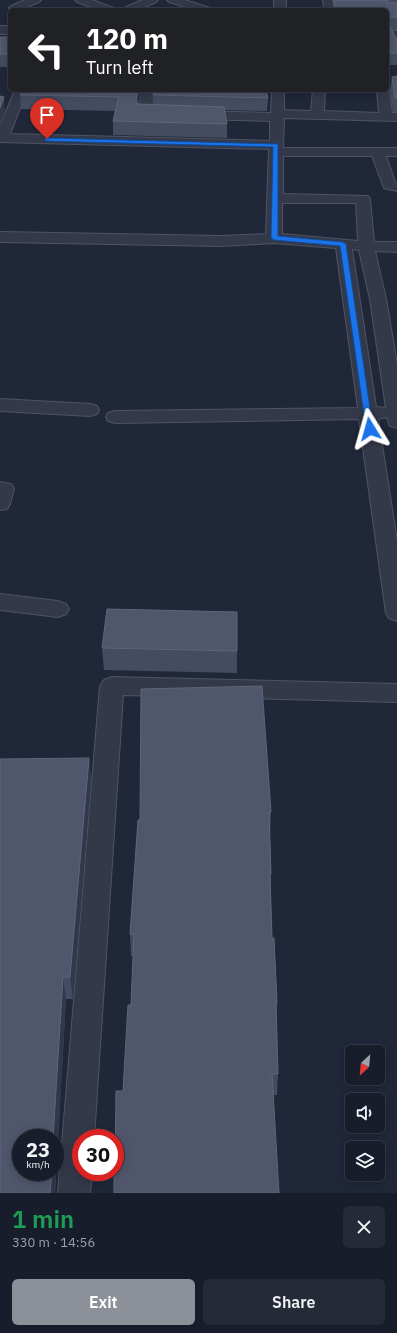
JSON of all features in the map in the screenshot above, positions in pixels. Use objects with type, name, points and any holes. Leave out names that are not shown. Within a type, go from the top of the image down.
[{"type":"street","points":[[14,8],[35,0]]},
{"type":"street","points":[[82,0],[104,8]]},
{"type":"street","points":[[133,8],[152,0]]},
{"type":"street","points":[[173,0],[199,8]]},
{"type":"street","points":[[20,92],[1,138],[276,149],[397,152]]},
{"type":"street","points":[[148,92],[145,114],[391,117],[388,92]]},
{"type":"street","points":[[274,238],[278,92]]},
{"type":"street","points":[[317,115],[319,92]]},
{"type":"street","points":[[378,152],[389,185],[397,187]]},
{"type":"street","points":[[116,417],[367,414],[396,416],[378,299],[366,246],[363,200],[275,198]]},
{"type":"street","points":[[0,237],[221,241],[274,238],[366,246],[397,247]]},
{"type":"street","points":[[343,244],[397,613]]},
{"type":"street","points":[[378,299],[397,300]]},
{"type":"street","points":[[0,405],[90,410]]},
{"type":"street","points":[[0,488],[4,488],[0,504]]},
{"type":"street","points":[[0,602],[58,609]]},
{"type":"street","points":[[74,1193],[112,686],[397,693]]},
{"type":"building","points":[[333,0],[387,0],[388,3],[397,3],[397,17],[389,18],[389,8],[335,8]]},
{"type":"building","points":[[389,28],[391,28],[397,40],[397,53],[389,53]]},
{"type":"building","points":[[0,37],[8,37],[8,54],[0,54]]},
{"type":"building","points":[[397,76],[397,98],[395,98],[392,77]]},
{"type":"building","points":[[21,92],[138,92],[136,100],[138,104],[224,107],[227,124],[113,121],[119,97],[20,95]]},
{"type":"building","points":[[154,92],[266,92],[268,98],[153,95]]},
{"type":"building","points":[[0,96],[4,97],[0,108]]},
{"type":"building","points":[[107,609],[237,612],[237,651],[102,648]]},
{"type":"building","points":[[262,686],[271,812],[269,812],[270,874],[272,938],[274,938],[277,1003],[278,1074],[272,1074],[279,1193],[114,1193],[114,1181],[124,1181],[124,1129],[116,1129],[116,1091],[123,1091],[128,1005],[131,1005],[134,934],[130,934],[138,820],[140,820],[141,689]]},
{"type":"building","points":[[89,758],[70,977],[63,977],[54,1129],[12,1129],[12,1181],[51,1181],[50,1193],[0,1193],[0,759]]},
{"type":"route","points":[[47,139],[276,145],[274,238],[343,244],[370,429]]}]
